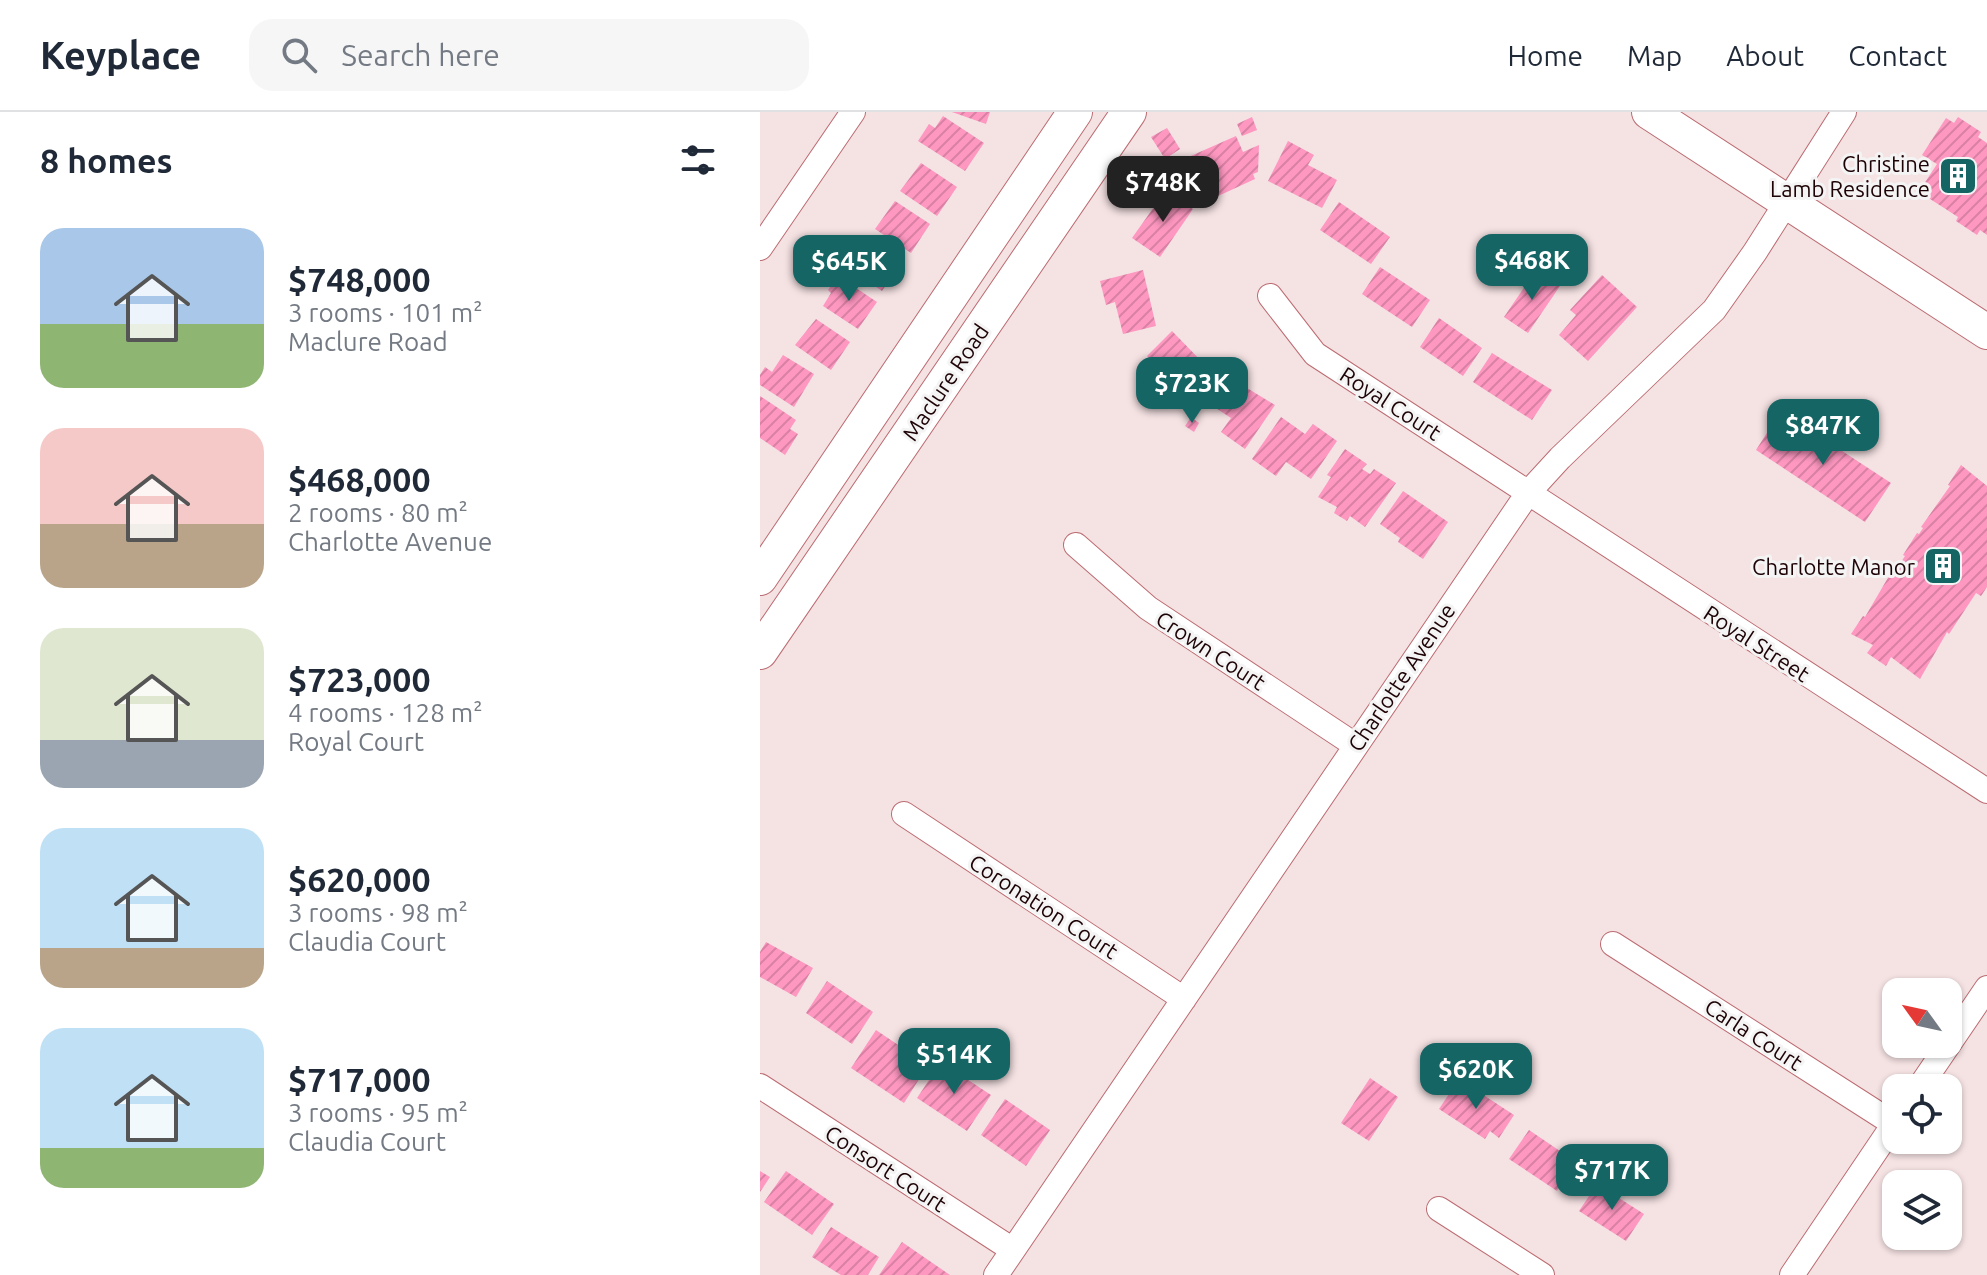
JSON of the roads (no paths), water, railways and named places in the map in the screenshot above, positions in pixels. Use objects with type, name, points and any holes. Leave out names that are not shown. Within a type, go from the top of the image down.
[{"type":"main road","name":"Maclure Road","points":[[760,578],[1075,112]]},
{"type":"main road","name":"Maclure Road","points":[[760,652],[1129,112]]},
{"type":"main road","points":[[1649,112],[1987,332]]},
{"type":"street","points":[[760,248],[853,112]]},
{"type":"street","name":"Charlotte Avenue","points":[[996,1275],[1528,493],[1560,458],[1714,310],[1844,112]]},
{"type":"street","name":"Royal Court","points":[[1270,296],[1315,354],[1528,493]]},
{"type":"street","name":"Royal Street","points":[[1528,493],[1987,791]]},
{"type":"street","name":"Crown Court","points":[[1076,545],[1148,608],[1355,745]]},
{"type":"street","name":"Coronation Court","points":[[904,814],[1184,999]]},
{"type":"street","name":"Carla Court","points":[[1613,944],[1882,1115]]},
{"type":"street","points":[[1929,1074],[1987,988]]},
{"type":"street","name":"Consort Court","points":[[760,1086],[1013,1250]]},
{"type":"street","points":[[1792,1275],[1882,1142]]},
{"type":"street","points":[[1439,1209],[1542,1275]]},
{"type":"place","name":"Christine Lamb Residence","points":[[1958,176]]},
{"type":"place","name":"Charlotte Manor","points":[[1943,566]]}]
